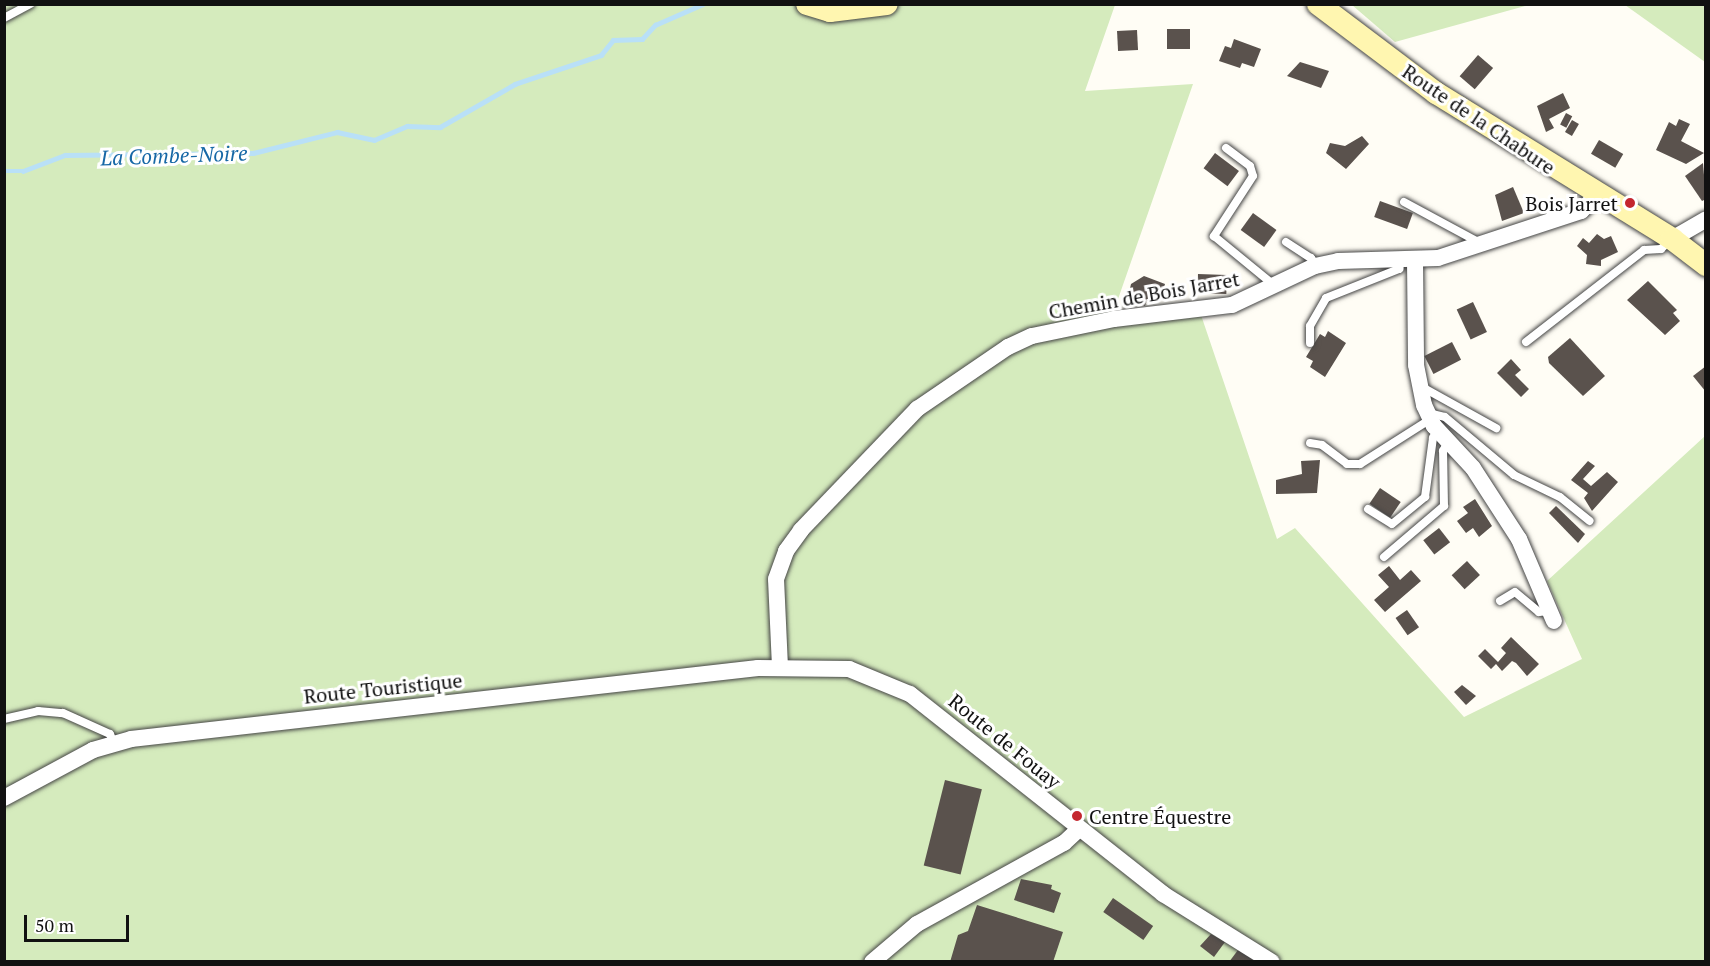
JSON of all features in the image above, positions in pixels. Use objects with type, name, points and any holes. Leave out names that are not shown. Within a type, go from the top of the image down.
[{"type":"main road","points":[[807,4],[830,11],[887,4]]},
{"type":"main road","name":"Route de la Chabure","points":[[1317,4],[1436,93],[1597,195],[1672,239],[1706,265]]},
{"type":"street","name":"Chemin de Bois Jarret","points":[[780,667],[776,579],[786,551],[838,489],[917,409],[981,363],[1032,336],[1114,319],[1232,305],[1276,287],[1315,266],[1338,261],[1408,261],[1482,244],[1581,211],[1597,195]]},
{"type":"street","points":[[1672,239],[1706,219]]},
{"type":"street","points":[[1408,261],[1419,385],[1436,426],[1473,468],[1519,539],[1552,616]]},
{"type":"street","name":"Route Touristique","points":[[4,798],[114,742],[780,667]]},
{"type":"street","name":"Route de Fouay","points":[[780,667],[849,669],[892,684],[975,743],[1079,829],[1206,924],[1272,962]]},
{"type":"street","points":[[872,962],[917,924],[1064,843],[1079,829]]},
{"type":"lane","points":[[4,18],[30,4]]},
{"type":"lane","points":[[1226,148],[1250,166],[1253,176],[1214,236],[1276,287]]},
{"type":"lane","points":[[1404,202],[1476,237],[1482,244]]},
{"type":"lane","points":[[1526,342],[1644,250],[1661,249],[1672,239]]},
{"type":"lane","points":[[1286,242],[1311,258],[1315,266]]},
{"type":"lane","points":[[1310,343],[1310,326],[1326,298],[1399,269],[1408,261]]},
{"type":"lane","points":[[1419,385],[1496,428]]},
{"type":"lane","points":[[1310,443],[1347,464],[1360,464],[1436,426],[1445,417],[1514,476],[1560,497],[1590,521]]},
{"type":"lane","points":[[1368,509],[1392,524],[1425,497],[1436,426]]},
{"type":"lane","points":[[1384,557],[1444,507],[1443,451],[1436,426]]},
{"type":"lane","points":[[1500,601],[1515,592],[1539,612],[1552,616]]},
{"type":"lane","points":[[4,720],[38,711],[63,713],[110,734],[114,742]]},
{"type":"green space","points":[[5,5],[1115,5],[1085,91],[1193,84],[1109,325],[1201,315],[1277,539],[1295,528],[1464,717],[1582,659],[1547,581],[1705,436],[1705,961],[5,962]]},
{"type":"green space","points":[[1352,5],[1529,5],[1395,42]]},
{"type":"green space","points":[[1625,5],[1705,5],[1705,62]]},
{"type":"building","points":[[1167,29],[1190,29],[1190,49],[1167,49]]},
{"type":"building","points":[[1137,30],[1138,50],[1118,51],[1117,31]]},
{"type":"building","points":[[1234,39],[1261,49],[1254,67],[1242,63],[1240,68],[1219,61],[1225,46],[1231,48]]},
{"type":"building","points":[[1478,55],[1493,68],[1475,89],[1460,76]]},
{"type":"building","points":[[1300,62],[1329,71],[1321,88],[1287,76]]},
{"type":"building","points":[[1563,93],[1570,108],[1549,119],[1554,128],[1546,132],[1537,106]]},
{"type":"building","points":[[1566,113],[1572,116],[1566,128],[1560,125]]},
{"type":"building","points":[[1679,119],[1690,124],[1681,141],[1704,153],[1686,164],[1656,150],[1669,122],[1676,126]]},
{"type":"building","points":[[1572,120],[1579,124],[1572,136],[1565,132]]},
{"type":"building","points":[[1362,136],[1369,144],[1346,169],[1326,153],[1330,143],[1345,146]]},
{"type":"building","points":[[1599,140],[1623,154],[1615,168],[1591,154]]},
{"type":"building","points":[[1215,153],[1239,171],[1228,186],[1204,168]]},
{"type":"building","points":[[1703,163],[1706,199],[1702,201],[1685,176]]},
{"type":"building","points":[[1513,187],[1524,213],[1502,221],[1495,195]]},
{"type":"building","points":[[1380,201],[1413,213],[1407,229],[1374,217]]},
{"type":"building","points":[[1253,213],[1276,230],[1264,247],[1241,230]]},
{"type":"building","points":[[1597,234],[1604,239],[1611,236],[1618,252],[1601,260],[1601,266],[1586,264],[1587,255],[1577,246],[1583,238],[1589,243]]},
{"type":"building","points":[[1198,274],[1227,275],[1226,294],[1197,293]]},
{"type":"building","points":[[1144,276],[1165,284],[1161,299],[1147,301],[1145,306],[1127,302],[1131,284]]},
{"type":"building","points":[[1648,281],[1677,310],[1673,313],[1680,321],[1665,335],[1627,300]]},
{"type":"building","points":[[1473,302],[1487,332],[1471,340],[1457,310]]},
{"type":"building","points":[[1328,331],[1346,343],[1325,377],[1310,367],[1313,361],[1306,357],[1320,334],[1325,337]]},
{"type":"building","points":[[1570,338],[1605,376],[1583,396],[1549,363],[1548,357]]},
{"type":"building","points":[[1452,342],[1461,360],[1433,374],[1424,356]]},
{"type":"building","points":[[1511,359],[1521,370],[1515,375],[1529,389],[1521,397],[1497,373]]},
{"type":"building","points":[[1706,366],[1706,392],[1693,376]]},
{"type":"building","points":[[1320,460],[1317,493],[1276,494],[1276,480],[1302,474],[1301,461]]},
{"type":"building","points":[[1588,461],[1595,466],[1583,479],[1591,486],[1607,472],[1618,482],[1592,511],[1584,498],[1588,493],[1571,480]]},
{"type":"building","points":[[1380,488],[1401,502],[1390,518],[1369,504]]},
{"type":"building","points":[[1475,499],[1492,526],[1479,537],[1473,528],[1466,533],[1457,521],[1468,513],[1463,507]]},
{"type":"building","points":[[1556,506],[1585,534],[1578,543],[1549,513]]},
{"type":"building","points":[[1439,528],[1450,542],[1434,554],[1423,540]]},
{"type":"building","points":[[1467,561],[1480,575],[1465,589],[1452,575]]},
{"type":"building","points":[[1389,566],[1400,580],[1411,570],[1421,581],[1385,612],[1374,600],[1389,587],[1378,575]]},
{"type":"building","points":[[1407,610],[1419,627],[1408,635],[1396,618]]},
{"type":"building","points":[[1511,637],[1539,664],[1527,676],[1512,661],[1502,671],[1496,664],[1491,669],[1478,656],[1485,649],[1498,662],[1506,653],[1501,648]]},
{"type":"building","points":[[1462,685],[1476,696],[1466,705],[1454,692]]},
{"type":"building","points":[[945,780],[982,789],[961,875],[924,865]]},
{"type":"building","points":[[1021,879],[1052,885],[1051,889],[1061,893],[1054,913],[1014,900]]},
{"type":"building","points":[[1113,898],[1153,926],[1143,940],[1103,912]]},
{"type":"building","points":[[977,905],[1063,932],[1053,962],[950,962],[958,935],[968,931]]},
{"type":"building","points":[[1211,934],[1225,942],[1214,957],[1200,946]]},
{"type":"building","points":[[1238,950],[1260,962],[1229,962]]},
{"type":"waterway","name":"La Combe-Noire","points":[[4,171],[23,171],[65,155],[253,153],[337,132],[374,140],[407,126],[440,127],[515,84],[601,55],[613,40],[642,39],[655,25],[703,4]]},
{"type":"place","name":"Bois Jarret","points":[[1630,203]]},
{"type":"place","name":"Centre Équestre","points":[[1077,816]]}]
